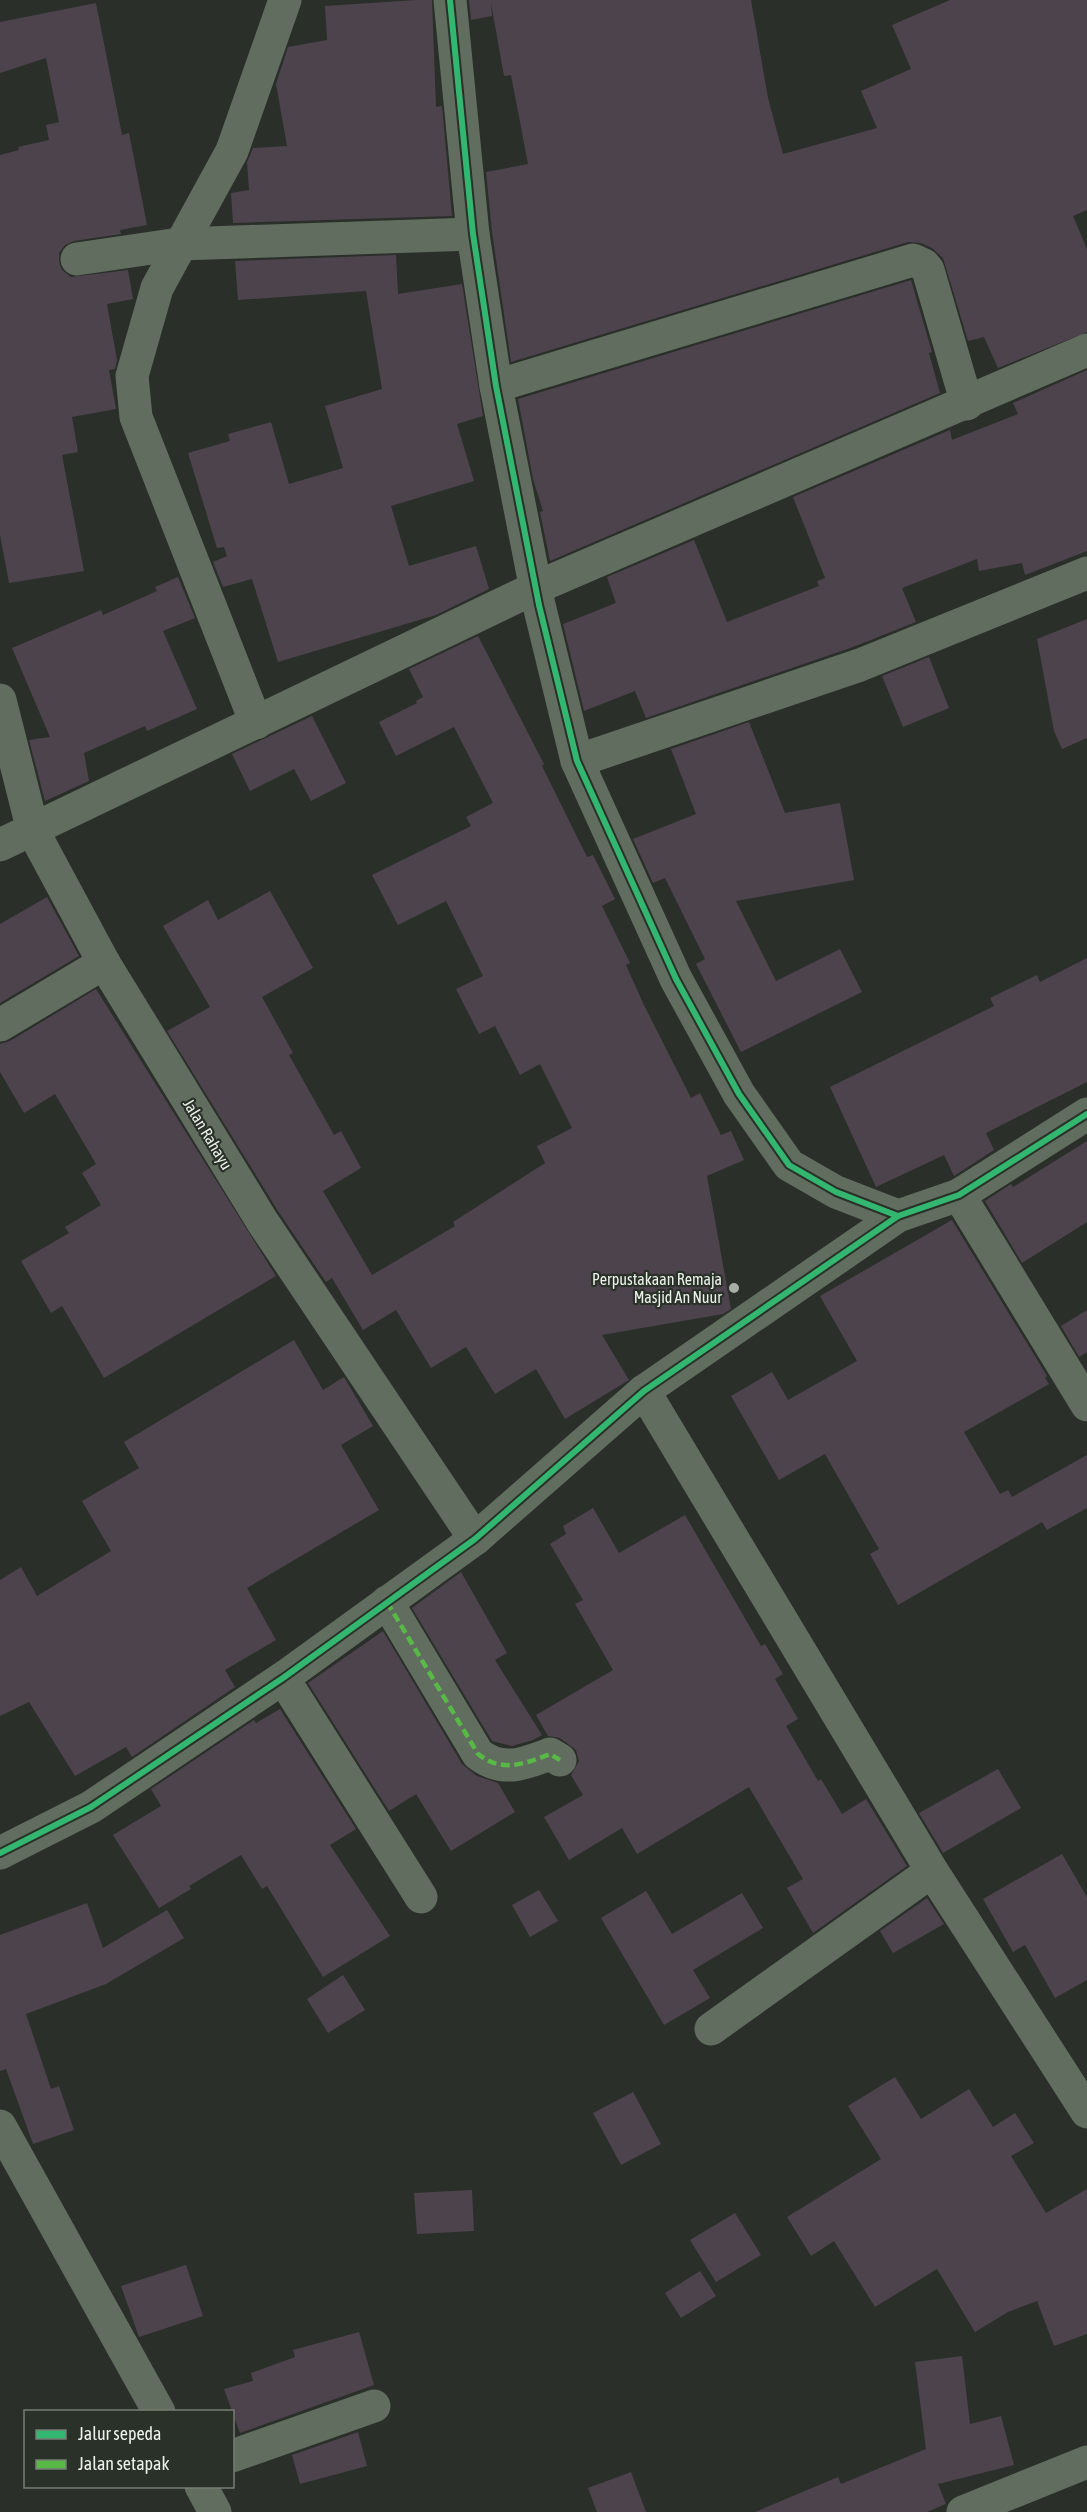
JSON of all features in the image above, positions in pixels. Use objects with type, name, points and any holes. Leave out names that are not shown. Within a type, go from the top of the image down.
[{"type":"street","points":[[256,723],[136,417],[132,396],[132,376],[157,288],[231,151],[285,0]]},
{"type":"street","points":[[450,0],[473,234],[496,387],[537,587],[577,761],[676,980],[739,1094],[789,1165],[836,1192],[898,1216]]},
{"type":"street","points":[[77,259],[179,244],[473,234]]},
{"type":"street","points":[[496,387],[913,260],[924,265],[927,270],[967,404]]},
{"type":"street","points":[[0,845],[537,587],[967,404],[1087,350]]},
{"type":"street","points":[[577,761],[860,665],[1087,573]]},
{"type":"street","name":"Jalan Rahayu","points":[[0,700],[33,831],[104,963],[262,1221],[475,1539]]},
{"type":"street","points":[[0,1025],[104,963]]},
{"type":"street","points":[[0,1853],[91,1807],[283,1678],[475,1539],[644,1391],[898,1216],[959,1195],[1087,1114]]},
{"type":"street","points":[[959,1195],[1087,1405]]},
{"type":"street","points":[[644,1391],[932,1870],[1087,2112]]},
{"type":"street","points":[[387,1602],[478,1754],[491,1764],[503,1766],[528,1762],[550,1754],[560,1760]]},
{"type":"street","points":[[283,1678],[377,1832],[421,1897]]},
{"type":"street","points":[[711,2029],[932,1870]]},
{"type":"street","points":[[0,2126],[158,2410]]},
{"type":"street","points":[[234,2455],[374,2406]]},
{"type":"street","points":[[963,2512],[1087,2462]]},
{"type":"street","points":[[202,2488],[215,2512]]},
{"type":"building","points":[[432,0],[436,107],[442,106],[452,216],[233,223],[231,193],[249,190],[247,162],[253,148],[287,146],[276,84],[288,47],[327,40],[325,6]]},
{"type":"building","points":[[469,0],[751,0],[768,98],[783,154],[877,128],[861,91],[911,69],[892,25],[950,0],[1087,0],[1087,210],[1073,216],[1087,249],[1087,332],[998,368],[984,337],[968,341],[943,258],[932,248],[921,243],[908,242],[511,362],[492,232],[486,172],[528,164],[511,75],[504,76],[491,3],[492,16],[471,20]]},
{"type":"building","points":[[96,3],[122,135],[129,133],[147,225],[120,230],[121,234],[74,241],[65,245],[59,253],[62,270],[71,277],[128,270],[133,299],[107,304],[117,360],[115,369],[109,370],[116,409],[72,417],[78,452],[62,455],[84,571],[9,583],[0,535],[0,155],[19,150],[18,147],[49,140],[46,125],[59,122],[46,58],[0,73],[0,22]]},
{"type":"building","points":[[396,255],[398,294],[462,284],[483,416],[457,424],[474,481],[391,506],[409,566],[476,546],[489,589],[436,615],[278,662],[252,579],[223,587],[213,562],[227,556],[224,547],[217,548],[188,453],[230,441],[228,434],[271,422],[289,484],[343,468],[325,406],[382,389],[366,291],[238,300],[235,261]]},
{"type":"building","points":[[911,280],[932,352],[929,353],[940,393],[550,561],[540,512],[543,511],[533,479],[518,399]]},
{"type":"building","points":[[1087,370],[1087,551],[1025,575],[1022,563],[979,571],[977,559],[902,588],[916,622],[853,647],[646,718],[635,691],[584,711],[563,624],[616,603],[607,577],[694,540],[727,622],[819,586],[817,581],[825,578],[793,497],[950,430],[952,440],[1018,414],[1013,403]]},
{"type":"building","points":[[178,577],[195,618],[163,631],[197,709],[147,731],[145,726],[84,753],[89,781],[45,801],[29,740],[50,737],[12,648],[101,610],[103,615],[157,591],[155,587]]},
{"type":"building","points":[[1087,619],[1087,738],[1062,749],[1054,731],[1037,639]]},
{"type":"building","points":[[478,636],[544,764],[542,766],[587,857],[593,855],[615,899],[602,906],[630,963],[626,965],[644,1005],[691,1098],[700,1093],[721,1135],[731,1131],[744,1160],[707,1176],[731,1309],[723,1314],[602,1335],[629,1380],[565,1419],[536,1369],[495,1394],[466,1347],[431,1368],[396,1310],[363,1330],[332,1278],[326,1282],[278,1211],[167,1031],[210,1007],[163,926],[208,900],[218,920],[270,891],[313,968],[262,997],[293,1053],[289,1055],[334,1135],[341,1131],[361,1168],[323,1191],[372,1275],[455,1226],[453,1222],[545,1163],[537,1146],[572,1128],[540,1064],[520,1075],[495,1026],[479,1034],[456,989],[483,976],[446,901],[398,925],[372,875],[471,826],[466,817],[493,803],[454,727],[396,756],[379,722],[417,703],[416,701],[423,697],[409,669]]},
{"type":"building","points":[[929,657],[949,708],[903,727],[882,676]]},
{"type":"building","points":[[312,716],[346,783],[311,801],[294,769],[250,791],[232,754]]},
{"type":"building","points":[[749,722],[785,813],[840,803],[854,880],[736,901],[776,981],[840,949],[862,992],[741,1052],[696,964],[705,959],[665,878],[653,883],[633,839],[696,814],[671,749]]},
{"type":"building","points":[[47,897],[79,956],[0,1003],[0,924]]},
{"type":"building","points":[[1087,958],[1087,1082],[986,1133],[994,1150],[954,1176],[944,1155],[876,1187],[830,1087],[994,1006],[990,998],[1037,975],[1040,982]]},
{"type":"building","points":[[96,989],[276,1276],[104,1378],[62,1306],[51,1313],[21,1261],[69,1233],[65,1227],[101,1205],[82,1173],[96,1164],[55,1094],[24,1113],[0,1072],[0,1044],[10,1041]]},
{"type":"building","points":[[1087,1141],[1087,1222],[1022,1263],[985,1201],[1011,1184],[1013,1187]]},
{"type":"building","points":[[952,1220],[1047,1376],[1045,1378],[1049,1384],[964,1432],[1000,1494],[1008,1490],[1012,1497],[1087,1455],[1087,1508],[1047,1530],[1042,1522],[898,1605],[870,1554],[879,1549],[825,1454],[779,1480],[731,1396],[772,1372],[788,1400],[857,1361],[820,1296]]},
{"type":"building","points":[[1087,1310],[1087,1352],[1079,1357],[1061,1326]]},
{"type":"building","points":[[294,1340],[323,1390],[344,1377],[373,1426],[341,1445],[379,1510],[247,1588],[276,1640],[225,1670],[235,1687],[132,1757],[126,1747],[75,1776],[29,1702],[0,1716],[0,1580],[21,1567],[37,1596],[111,1551],[82,1501],[139,1468],[124,1442]]},
{"type":"building","points":[[593,1508],[619,1553],[685,1515],[761,1646],[765,1644],[783,1674],[775,1679],[798,1719],[786,1726],[818,1781],[821,1779],[842,1814],[866,1799],[907,1866],[813,1933],[787,1888],[803,1879],[749,1787],[637,1854],[622,1828],[569,1860],[544,1817],[583,1795],[571,1775],[579,1761],[576,1750],[560,1738],[548,1736],[536,1715],[613,1670],[575,1604],[583,1600],[550,1544],[566,1534],[563,1526]]},
{"type":"building","points":[[461,1572],[507,1653],[495,1660],[542,1735],[533,1740],[512,1746],[492,1741],[412,1608]]},
{"type":"building","points":[[383,1631],[462,1764],[477,1776],[498,1783],[515,1812],[451,1851],[416,1794],[389,1811],[308,1683]]},
{"type":"building","points":[[280,1709],[356,1829],[330,1845],[390,1936],[323,1977],[267,1886],[262,1889],[241,1855],[189,1886],[191,1889],[159,1908],[113,1835],[161,1806],[151,1789],[254,1720],[256,1723]]},
{"type":"building","points":[[998,1769],[1021,1808],[943,1853],[919,1813]]},
{"type":"building","points":[[1062,1854],[1087,1897],[1087,1980],[1055,1998],[1025,1945],[1013,1952],[983,1899]]},
{"type":"building","points":[[539,1890],[558,1921],[530,1937],[512,1905]]},
{"type":"building","points":[[646,1891],[672,1934],[742,1893],[763,1928],[693,1970],[710,1998],[664,2025],[601,1918]]},
{"type":"building","points":[[927,1898],[944,1924],[893,1953],[880,1931]]},
{"type":"building","points":[[87,1903],[103,1948],[167,1910],[184,1938],[106,1984],[26,2014],[51,2089],[59,2086],[74,2130],[33,2144],[6,2069],[0,2071],[0,1935]]},
{"type":"building","points":[[343,1975],[365,2010],[328,2033],[307,1999]]},
{"type":"building","points":[[895,2077],[921,2119],[969,2089],[993,2127],[1015,2113],[1034,2143],[1011,2156],[1046,2213],[1087,2189],[1087,2334],[1054,2346],[1037,2301],[1008,2312],[975,2332],[937,2269],[875,2307],[834,2241],[811,2256],[787,2217],[881,2159],[848,2106]]},
{"type":"building","points":[[633,2092],[661,2144],[621,2165],[593,2113]]},
{"type":"building","points":[[472,2190],[474,2231],[417,2234],[414,2193]]},
{"type":"building","points":[[735,2213],[761,2255],[716,2282],[690,2240]]},
{"type":"building","points":[[186,2265],[203,2316],[139,2337],[121,2286]]},
{"type":"building","points":[[700,2271],[716,2296],[681,2318],[665,2293]]},
{"type":"building","points":[[359,2332],[374,2385],[240,2433],[234,2410],[232,2410],[224,2389],[253,2381],[251,2373],[295,2357],[293,2350]]},
{"type":"building","points":[[962,2356],[970,2424],[1001,2416],[1014,2465],[938,2484],[946,2504],[927,2512],[755,2512],[838,2477],[841,2484],[926,2449],[915,2362]]},
{"type":"building","points":[[358,2432],[367,2466],[300,2484],[292,2455]]},
{"type":"building","points":[[631,2472],[646,2512],[597,2512],[588,2488]]},
{"type":"marked path","points":[[387,1602],[478,1754],[487,1760],[504,1765],[531,1761],[550,1754],[560,1760]]},
{"type":"cycle path","points":[[450,0],[473,234],[496,386],[539,605],[577,761],[676,979],[739,1094],[789,1165],[836,1192],[898,1216]]},
{"type":"cycle path","points":[[0,1853],[91,1807],[283,1678],[475,1539],[644,1391],[898,1216],[959,1195],[1087,1114]]},
{"type":"place","name":"Perpustakaan Remaja Masjid An Nuur","points":[[734,1288]]}]
